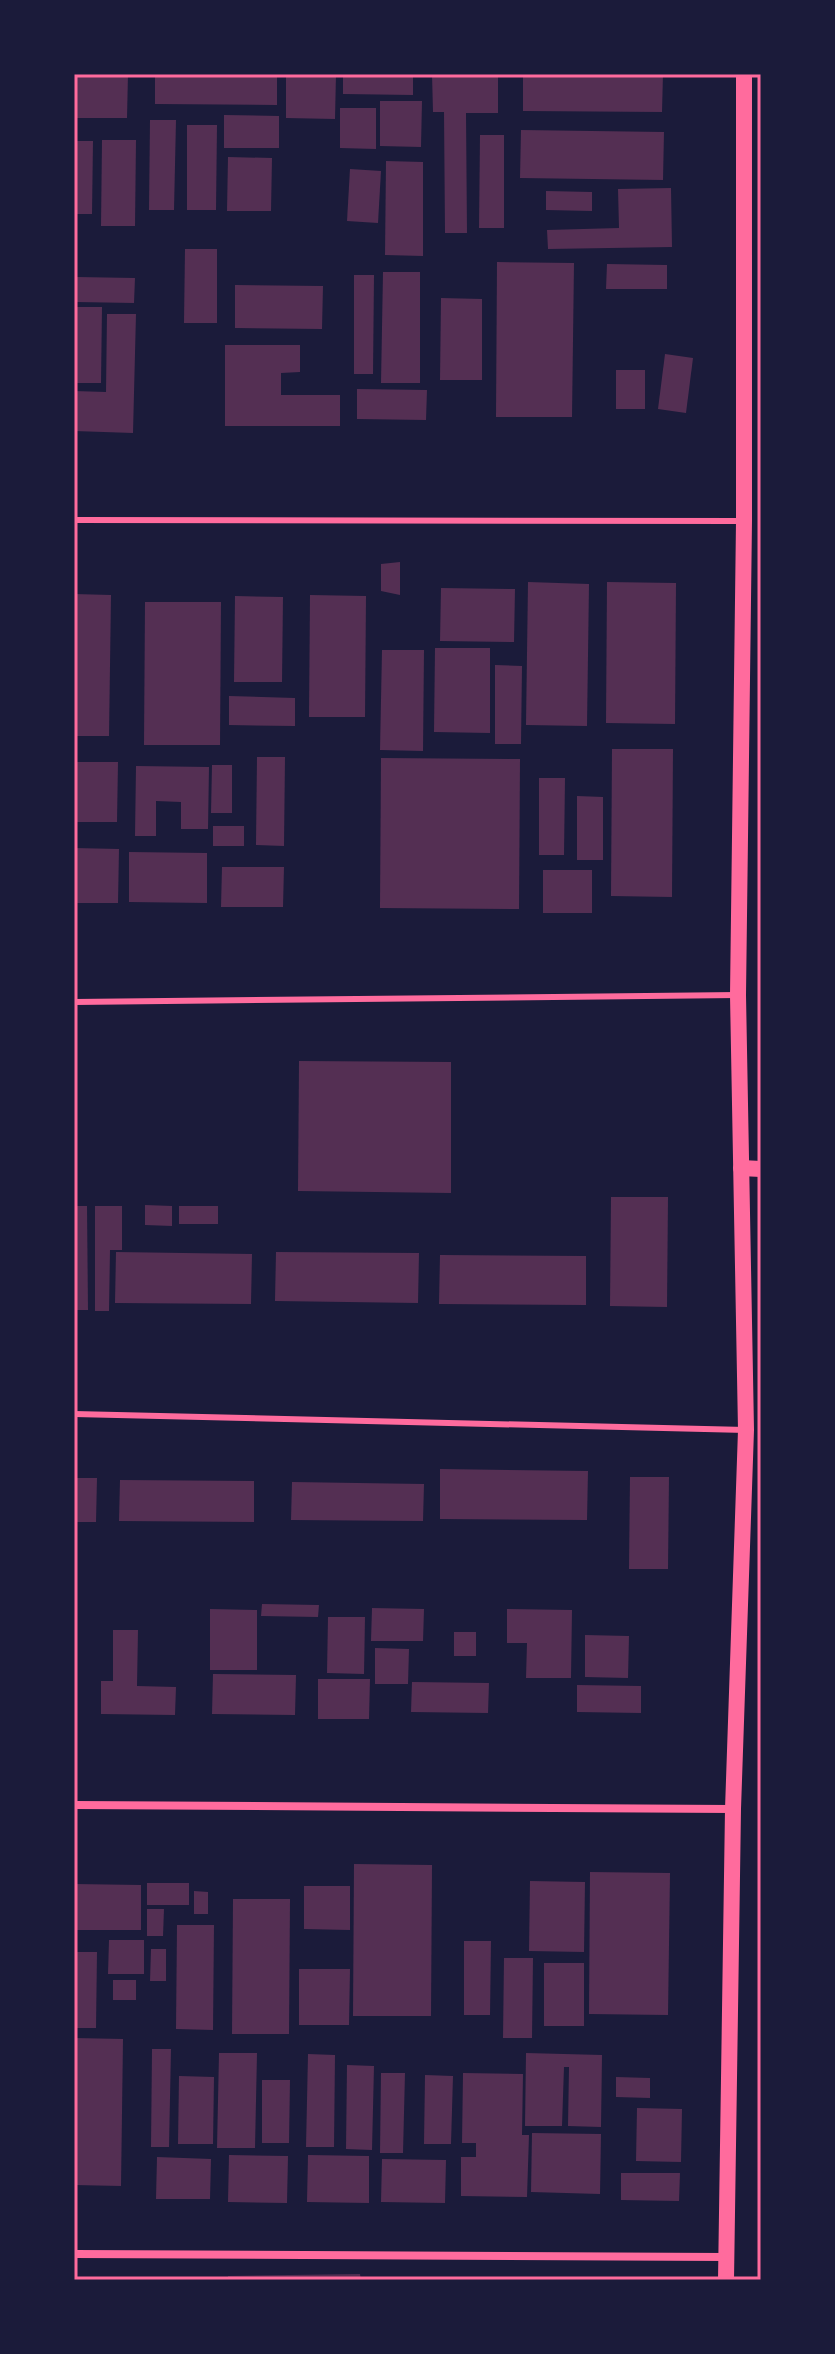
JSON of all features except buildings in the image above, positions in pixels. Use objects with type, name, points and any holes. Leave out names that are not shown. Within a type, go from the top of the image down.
[{"type":"main road","points":[[726,2280],[733,1809],[746,1430],[738,995],[744,521],[744,74]]},
{"type":"main road","points":[[741,1168],[761,1169]]},
{"type":"street","points":[[74,1805],[733,1809]]},
{"type":"street","points":[[74,2254],[726,2257]]},
{"type":"lane","points":[[74,520],[744,521]]},
{"type":"lane","points":[[74,1002],[738,995]]},
{"type":"lane","points":[[74,1414],[746,1430]]}]
